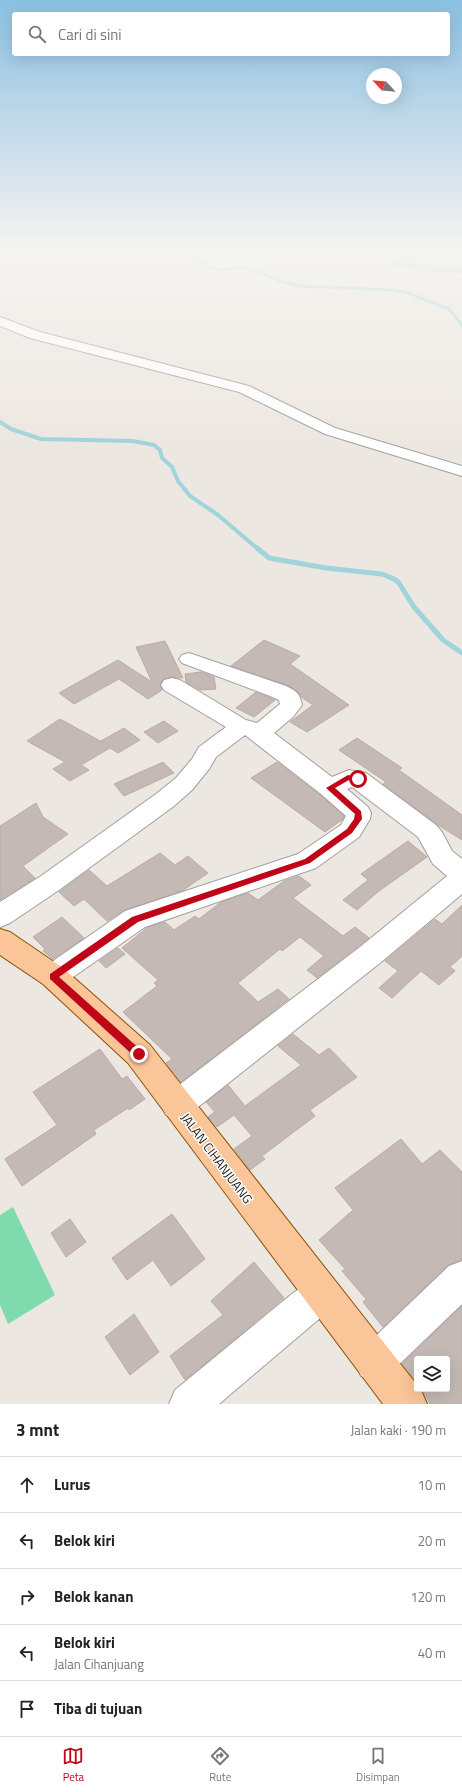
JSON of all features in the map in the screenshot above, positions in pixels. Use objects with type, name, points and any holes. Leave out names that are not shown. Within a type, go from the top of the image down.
[{"type":"main road","name":"JALAN CIHANJUANG","points":[[0,940],[53,976],[139,1054],[374,1363],[407,1404]]},
{"type":"street","points":[[0,321],[14,328],[35,335],[244,389],[342,436],[424,458],[462,471]]},
{"type":"street","points":[[0,916],[50,883],[165,800],[184,784],[201,763],[207,752],[215,745],[250,730],[291,705],[290,698],[278,691],[189,659]]},
{"type":"street","points":[[53,976],[135,919],[307,861],[350,831],[358,819],[359,813],[330,788],[250,730],[172,685]]},
{"type":"street","points":[[330,788],[348,778],[358,779],[426,830],[433,838],[442,857],[462,874]]},
{"type":"street","points":[[177,1105],[370,955],[462,879]]},
{"type":"street","points":[[374,1363],[462,1279]]},
{"type":"street","points":[[189,1404],[306,1306],[322,1295]]},
{"type":"green space","points":[[13,1207],[55,1295],[8,1324],[0,1305],[0,1215]]},
{"type":"building","points":[[264,640],[300,656],[290,664],[349,705],[307,732],[290,722],[313,705],[301,697],[296,690],[287,685],[231,666]]},
{"type":"building","points":[[165,641],[183,678],[172,677],[164,679],[160,684],[162,690],[148,699],[119,679],[74,704],[59,693],[118,660],[152,682],[136,647]]},
{"type":"building","points":[[201,672],[214,677],[216,689],[200,690],[186,682],[185,674]]},
{"type":"building","points":[[256,692],[275,700],[254,717],[236,708]]},
{"type":"building","points":[[60,719],[104,743],[101,741],[124,728],[140,740],[118,753],[110,748],[81,765],[89,770],[70,781],[53,769],[65,762],[27,741]]},
{"type":"building","points":[[164,721],[178,731],[158,743],[144,732]]},
{"type":"building","points":[[357,738],[402,768],[399,770],[462,815],[462,840],[438,825],[383,784],[386,782],[339,750]]},
{"type":"building","points":[[163,762],[174,773],[124,796],[114,784]]},
{"type":"building","points":[[277,762],[320,795],[344,816],[343,819],[325,832],[251,778]]},
{"type":"building","points":[[36,803],[43,817],[68,834],[23,866],[35,878],[0,900],[0,826]]},
{"type":"building","points":[[408,841],[427,857],[379,891],[357,910],[343,900],[368,880],[361,874]]},
{"type":"building","points":[[160,853],[175,865],[188,856],[208,873],[182,891],[125,910],[107,921],[84,899],[74,906],[59,892],[89,870],[107,886]]},
{"type":"building","points":[[299,876],[311,885],[293,898],[343,936],[355,927],[369,938],[317,978],[307,970],[324,956],[300,937],[282,951],[280,949],[238,983],[258,1002],[278,989],[289,999],[181,1082],[166,1063],[172,1059],[123,1012],[157,986],[154,983],[158,980],[122,948],[148,927],[165,922],[174,930],[195,916],[199,919],[221,902],[248,893],[258,900],[284,881]]},
{"type":"building","points":[[462,905],[462,956],[450,967],[455,971],[439,985],[421,971],[392,998],[379,988],[398,971],[385,961],[435,919],[442,924]]},
{"type":"building","points":[[62,917],[84,938],[53,959],[43,951],[45,949],[33,937]]},
{"type":"building","points":[[118,948],[125,954],[106,968],[99,961]]},
{"type":"building","points":[[293,1034],[319,1055],[329,1048],[357,1077],[310,1110],[315,1116],[262,1156],[265,1159],[250,1170],[234,1149],[252,1136],[234,1115],[217,1127],[208,1117],[215,1112],[206,1102],[228,1085],[245,1106],[301,1065],[278,1046]]},
{"type":"building","points":[[100,1049],[122,1079],[127,1076],[145,1099],[94,1130],[96,1134],[22,1186],[5,1159],[57,1125],[33,1092]]},
{"type":"building","points":[[401,1139],[422,1164],[440,1150],[462,1172],[462,1260],[448,1265],[383,1327],[363,1302],[366,1299],[342,1271],[345,1269],[319,1240],[353,1210],[335,1188]]},
{"type":"building","points":[[172,1214],[205,1259],[171,1286],[153,1260],[127,1280],[112,1258]]},
{"type":"building","points":[[70,1219],[86,1242],[66,1257],[51,1233]]},
{"type":"building","points":[[254,1262],[284,1298],[185,1380],[170,1356],[223,1315],[211,1301]]},
{"type":"building","points":[[462,1306],[462,1404],[430,1404],[424,1392],[450,1392],[450,1356],[414,1356],[414,1379],[402,1364]]},
{"type":"building","points":[[134,1314],[159,1352],[130,1375],[105,1337]]},
{"type":"waterway","points":[[454,316],[462,325]]},
{"type":"waterway","points":[[0,422],[11,429],[41,439],[133,441],[154,445],[160,450],[162,458],[172,467],[178,481],[190,496],[218,515],[258,549]]},
{"type":"waterway","points":[[257,548],[269,558],[326,568],[382,574],[394,579],[399,583],[414,607],[443,640],[462,653]]},
{"type":"route","points":[[139,1054],[53,976],[135,919],[307,861],[324,851],[350,831],[359,815],[359,813],[330,788],[348,778],[358,779]]}]
